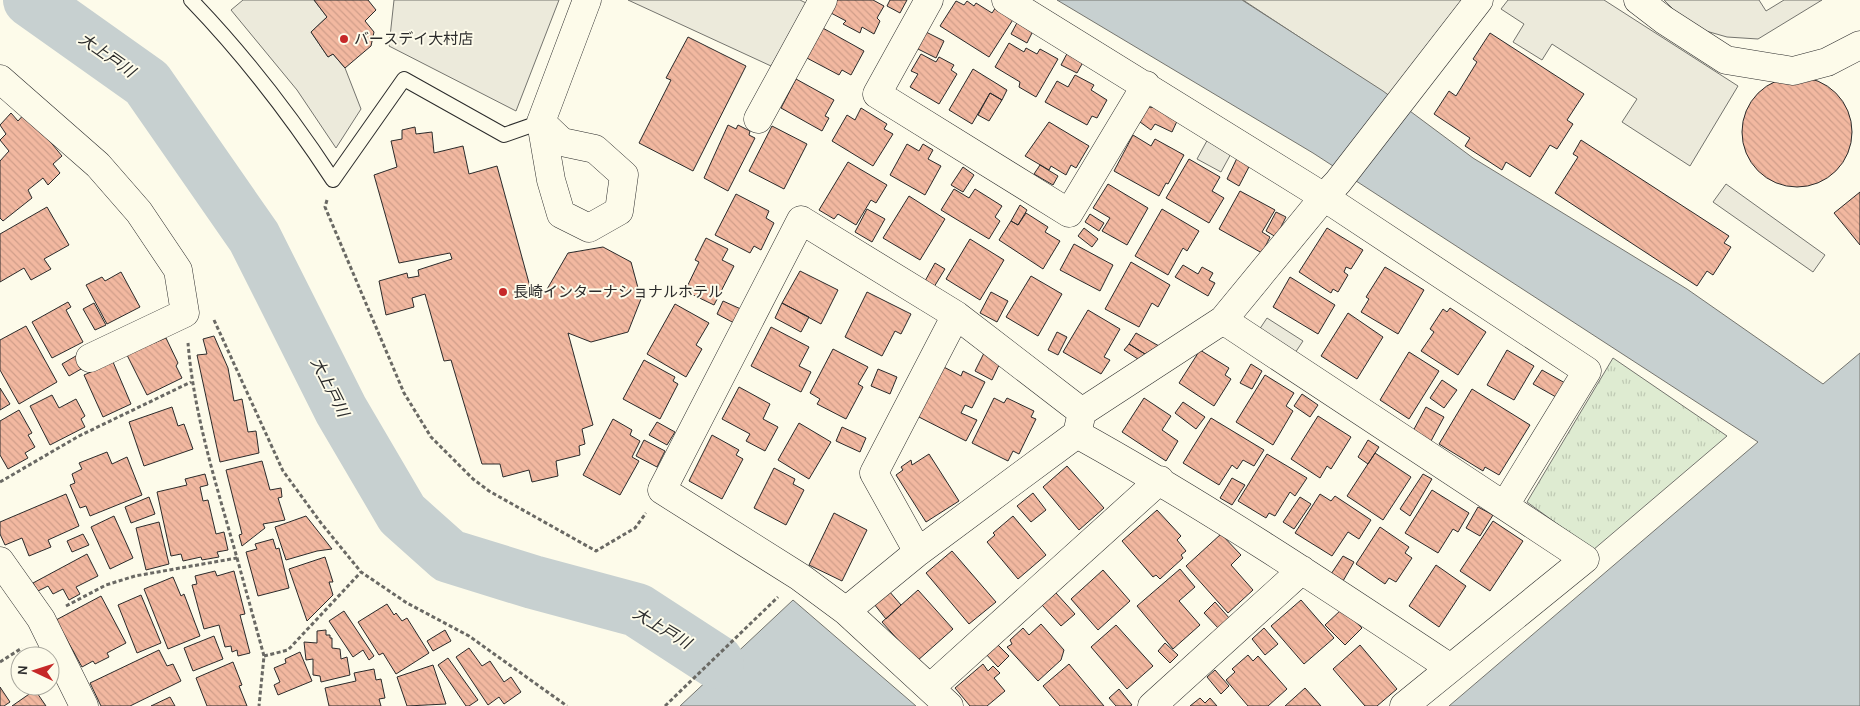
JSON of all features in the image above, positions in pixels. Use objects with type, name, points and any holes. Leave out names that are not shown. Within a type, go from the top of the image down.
[{"type":"street","points":[[541,122],[587,0]]},
{"type":"street","points":[[758,119],[823,0]]},
{"type":"street","points":[[929,0],[877,94],[1069,213],[1146,85]]},
{"type":"street","points":[[1006,0],[1146,85],[1331,190],[1587,371],[1505,506]]},
{"type":"street","points":[[846,611],[1080,423],[1223,320],[1331,190],[1479,0]]},
{"type":"street","points":[[1638,0],[1664,20],[1726,60],[1793,71],[1827,62],[1860,45]]},
{"type":"street","points":[[0,79],[98,165],[139,212],[178,270],[185,312],[90,358]]},
{"type":"street","points":[[950,706],[846,611],[800,576],[662,490],[801,220],[956,315],[1080,423],[1160,480],[1302,570],[1449,667]]},
{"type":"street","points":[[918,552],[874,473],[956,315]]},
{"type":"street","points":[[1223,320],[1584,558],[1449,667],[1404,706]]},
{"type":"street","points":[[930,688],[1160,480]]},
{"type":"street","points":[[0,561],[41,619],[84,706]]},
{"type":"street","points":[[1152,706],[1302,570]]},
{"type":"lane","points":[[191,0],[212,21],[299,129],[333,180],[404,78],[504,135],[541,122]]},
{"type":"path","points":[[333,180],[325,207],[404,394],[431,437],[473,479],[489,491],[596,550],[635,528],[662,490]]},
{"type":"path","points":[[185,312],[191,382],[207,449],[264,656],[259,706]]},
{"type":"path","points":[[213,317],[283,471],[321,523],[361,572],[408,603],[469,636],[567,706]]},
{"type":"path","points":[[0,482],[79,436],[191,382]]},
{"type":"path","points":[[41,619],[106,585],[135,576],[237,558]]},
{"type":"path","points":[[264,656],[288,650],[361,572]]},
{"type":"path","points":[[665,706],[780,596]]},
{"type":"green space","points":[[1613,358],[1727,436],[1593,550],[1527,502]]},
{"type":"shaded area","points":[[243,0],[314,0],[327,17],[311,32],[328,57],[333,54],[345,68],[361,109],[336,148],[297,90],[231,10]]},
{"type":"shaded area","points":[[394,0],[559,0],[516,111],[389,46]]},
{"type":"shaded area","points":[[628,0],[800,0],[808,4],[771,66]]},
{"type":"shaded area","points":[[1057,0],[1242,0],[1383,91],[1473,158],[1687,289],[1823,384],[1860,353],[1860,706],[1449,706],[1758,442],[1313,153]]},
{"type":"shaded area","points":[[1243,0],[1470,0],[1392,98]]},
{"type":"shaded area","points":[[1508,0],[1604,0],[1738,86],[1690,166],[1622,122],[1637,99],[1552,44],[1542,60],[1513,42],[1524,24],[1501,9]]},
{"type":"shaded area","points":[[1664,0],[1759,0],[1766,11],[1784,0],[1822,0],[1758,39],[1727,37],[1699,29],[1679,15]]},
{"type":"shaded area","points":[[1209,137],[1233,150],[1221,172],[1197,159]]},
{"type":"shaded area","points":[[1726,184],[1825,255],[1813,272],[1713,202]]},
{"type":"shaded area","points":[[1267,318],[1303,341],[1295,353],[1259,330]]},
{"type":"shaded area","points":[[793,600],[916,706],[680,706]]},
{"type":"building","name":"バースデイ大村店","points":[[314,0],[368,0],[376,10],[365,21],[374,32],[371,46],[345,68],[333,54],[328,57],[311,32],[327,17]]},
{"type":"building","points":[[837,0],[873,0],[884,6],[877,18],[880,21],[874,34],[862,27],[860,33],[843,24],[846,21],[831,13]]},
{"type":"building","points":[[890,0],[907,0],[900,13],[887,6]]},
{"type":"building","points":[[956,1],[964,5],[967,1],[974,6],[976,3],[992,13],[998,4],[1016,15],[989,57],[940,26]]},
{"type":"building","points":[[1020,17],[1036,25],[1027,43],[1011,34]]},
{"type":"building","points":[[821,27],[864,51],[851,75],[842,70],[839,75],[805,57]]},
{"type":"building","points":[[924,31],[944,41],[936,58],[916,48]]},
{"type":"building","points":[[1490,33],[1584,94],[1567,120],[1573,124],[1557,149],[1550,145],[1530,177],[1506,162],[1502,170],[1465,146],[1470,138],[1434,114],[1449,91],[1456,96],[1477,62],[1473,59]]},
{"type":"building","points":[[688,37],[746,66],[693,171],[639,143],[671,80],[666,78]]},
{"type":"building","points":[[1009,43],[1024,52],[1026,48],[1037,54],[1040,49],[1058,59],[1036,97],[1019,87],[1020,82],[995,67]]},
{"type":"building","points":[[1071,46],[1087,55],[1077,73],[1061,65]]},
{"type":"building","points":[[921,54],[936,62],[939,57],[954,65],[951,70],[957,74],[939,104],[910,87],[918,74],[911,71]]},
{"type":"building","points":[[973,69],[1007,90],[1002,100],[990,93],[972,124],[949,110]]},
{"type":"building","points":[[1075,75],[1094,85],[1091,90],[1107,100],[1097,118],[1092,116],[1087,125],[1045,102],[1057,81],[1068,87]]},
{"type":"building","points":[[1797,77],[1818,81],[1836,93],[1848,111],[1852,132],[1848,153],[1836,171],[1818,183],[1797,187],[1776,183],[1758,171],[1746,153],[1742,132],[1746,111],[1758,93],[1776,81]]},
{"type":"building","points":[[796,79],[834,100],[825,116],[829,118],[822,131],[781,108]]},
{"type":"building","points":[[990,93],[1002,100],[989,121],[978,115]]},
{"type":"building","points":[[1148,107],[1160,108],[1178,119],[1172,132],[1155,124],[1151,130],[1140,122]]},
{"type":"building","points":[[861,108],[887,124],[884,129],[893,134],[873,166],[832,141],[847,115],[855,120]]},
{"type":"building","points":[[26,112],[62,156],[53,164],[60,173],[48,185],[43,178],[28,190],[32,198],[3,221],[0,218],[0,161],[9,151],[0,140],[6,134],[0,125],[11,113],[18,121]]},
{"type":"building","points":[[1049,122],[1089,146],[1076,168],[1071,165],[1066,175],[1051,166],[1049,170],[1025,156]]},
{"type":"building","points":[[728,125],[736,129],[738,125],[750,131],[749,135],[755,138],[728,191],[704,178]]},
{"type":"building","points":[[772,126],[807,144],[784,189],[749,171]]},
{"type":"building","points":[[415,127],[416,134],[432,132],[434,153],[463,146],[469,174],[497,166],[532,294],[546,291],[568,253],[603,247],[631,262],[641,299],[628,332],[591,342],[568,333],[593,425],[582,429],[585,444],[579,446],[580,455],[556,461],[558,476],[532,482],[529,470],[503,477],[500,464],[482,464],[451,360],[444,361],[425,294],[412,298],[414,307],[386,315],[379,281],[407,273],[408,278],[419,276],[418,270],[452,259],[450,253],[399,263],[374,175],[397,167],[391,141],[402,139],[402,130]]},
{"type":"building","points":[[1133,135],[1151,146],[1155,139],[1184,155],[1159,196],[1114,171]]},
{"type":"building","points":[[1581,140],[1729,236],[1724,243],[1731,247],[1713,275],[1707,271],[1697,286],[1555,193],[1578,157],[1573,154]]},
{"type":"building","points":[[907,144],[919,151],[923,144],[933,150],[928,159],[941,166],[925,195],[890,175]]},
{"type":"building","points":[[1238,156],[1251,163],[1239,186],[1227,179]]},
{"type":"building","points":[[1189,159],[1220,177],[1212,191],[1224,198],[1209,223],[1166,198]]},
{"type":"building","points":[[848,162],[887,185],[876,203],[871,200],[856,225],[838,214],[834,219],[819,210]]},
{"type":"building","points":[[1040,165],[1058,176],[1053,185],[1034,174]]},
{"type":"building","points":[[963,167],[974,175],[963,192],[951,185]]},
{"type":"building","points":[[1108,184],[1148,208],[1127,245],[1102,231],[1110,218],[1093,208]]},
{"type":"building","points":[[954,189],[969,198],[975,189],[1002,206],[995,217],[1000,221],[989,239],[941,210]]},
{"type":"building","points":[[1240,191],[1275,210],[1262,232],[1270,237],[1262,253],[1219,229]]},
{"type":"building","points":[[1860,192],[1860,245],[1834,213]]},
{"type":"building","points":[[736,194],[769,211],[766,218],[774,223],[761,250],[754,246],[750,253],[715,235]]},
{"type":"building","points":[[909,196],[945,219],[920,260],[883,238]]},
{"type":"building","points":[[1020,205],[1027,210],[1018,225],[1011,221]]},
{"type":"building","points":[[47,207],[69,245],[44,259],[51,269],[31,280],[24,268],[0,282],[0,234]]},
{"type":"building","points":[[867,209],[885,219],[872,242],[855,232]]},
{"type":"building","points":[[1162,209],[1199,231],[1187,251],[1183,248],[1168,275],[1135,256]]},
{"type":"building","points":[[1276,212],[1286,217],[1276,237],[1266,231]]},
{"type":"building","points":[[1026,213],[1048,227],[1045,232],[1060,241],[1043,269],[999,240],[1011,221],[1018,225]]},
{"type":"building","points":[[1090,214],[1104,223],[1099,231],[1085,222]]},
{"type":"building","points":[[1084,228],[1098,239],[1092,247],[1078,236]]},
{"type":"building","points":[[1327,228],[1363,250],[1351,269],[1346,267],[1344,272],[1348,275],[1338,292],[1333,289],[1331,293],[1299,272]]},
{"type":"building","points":[[706,238],[728,249],[722,260],[734,266],[714,305],[685,291],[699,262],[695,260]]},
{"type":"building","points":[[970,239],[1004,260],[980,300],[946,279]]},
{"type":"building","points":[[1074,244],[1113,265],[1100,291],[1060,270]]},
{"type":"building","points":[[1131,262],[1170,285],[1158,307],[1152,303],[1139,327],[1105,309]]},
{"type":"building","points":[[935,263],[945,269],[934,287],[925,281]]},
{"type":"building","points":[[1183,265],[1198,274],[1202,267],[1213,273],[1209,280],[1215,283],[1208,296],[1175,277]]},
{"type":"building","points":[[1385,267],[1424,290],[1398,334],[1361,312],[1369,299],[1366,297]]},
{"type":"building","points":[[800,271],[838,290],[821,324],[782,303]]},
{"type":"building","points":[[121,272],[140,307],[107,324],[86,285],[102,277],[105,281]]},
{"type":"building","points":[[1031,276],[1062,294],[1038,336],[1006,317]]},
{"type":"building","points":[[1290,277],[1335,305],[1318,334],[1273,307]]},
{"type":"building","points":[[867,292],[911,314],[901,334],[895,331],[882,356],[845,337]]},
{"type":"building","points":[[991,292],[1008,301],[997,322],[980,313]]},
{"type":"building","points":[[723,301],[743,310],[736,324],[717,314]]},
{"type":"building","points":[[68,302],[71,307],[66,310],[83,342],[52,358],[32,322]]},
{"type":"building","points":[[94,303],[106,325],[95,330],[83,309]]},
{"type":"building","points":[[782,303],[809,317],[801,332],[775,318]]},
{"type":"building","points":[[675,304],[709,323],[696,345],[702,349],[686,377],[647,354]]},
{"type":"building","points":[[1450,308],[1486,332],[1458,375],[1421,351],[1434,332],[1430,329],[1443,309],[1447,312]]},
{"type":"building","points":[[1088,310],[1120,329],[1104,357],[1110,360],[1101,374],[1063,352]]},
{"type":"building","points":[[1348,313],[1383,337],[1357,379],[1321,356]]},
{"type":"building","points":[[26,326],[57,382],[19,404],[0,370],[0,340]]},
{"type":"building","points":[[771,327],[809,347],[799,366],[811,372],[801,392],[751,366]]},
{"type":"building","points":[[1057,332],[1067,337],[1058,355],[1048,350]]},
{"type":"building","points":[[1136,333],[1159,346],[1145,354],[1129,344]]},
{"type":"building","points":[[214,336],[228,368],[234,401],[242,399],[248,432],[256,431],[259,453],[220,462],[197,355],[207,354],[203,339]]},
{"type":"building","points":[[152,338],[154,343],[166,338],[178,363],[176,366],[182,378],[147,395],[125,351]]},
{"type":"building","points":[[1129,344],[1145,354],[1141,361],[1124,350]]},
{"type":"building","points":[[833,349],[868,367],[858,384],[863,387],[846,419],[817,404],[820,399],[810,393]]},
{"type":"building","points":[[1200,350],[1229,368],[1225,375],[1231,379],[1214,406],[1179,383]]},
{"type":"building","points":[[1507,350],[1534,366],[1514,400],[1487,385]]},
{"type":"building","points":[[1409,352],[1439,371],[1409,419],[1380,400]]},
{"type":"building","points":[[81,353],[88,365],[69,376],[62,364]]},
{"type":"building","points":[[984,353],[1001,361],[992,380],[975,371]]},
{"type":"building","points":[[644,360],[675,377],[673,381],[678,384],[660,419],[623,399]]},
{"type":"building","points":[[113,362],[131,404],[103,417],[84,375]]},
{"type":"building","points":[[1251,364],[1262,371],[1252,389],[1240,383]]},
{"type":"building","points":[[940,365],[961,376],[963,371],[985,382],[972,408],[965,405],[961,413],[977,420],[966,441],[915,415]]},
{"type":"building","points":[[878,369],[897,377],[890,394],[871,386]]},
{"type":"building","points":[[1542,370],[1565,383],[1556,397],[1533,384]]},
{"type":"building","points":[[1265,375],[1294,393],[1286,406],[1293,411],[1273,445],[1236,422]]},
{"type":"building","points":[[1442,380],[1457,390],[1444,408],[1430,398]]},
{"type":"building","points":[[739,387],[770,404],[763,419],[778,427],[765,451],[746,441],[750,434],[722,419]]},
{"type":"building","points":[[0,388],[10,404],[0,410]]},
{"type":"building","points":[[1472,389],[1530,425],[1499,475],[1485,467],[1483,471],[1439,444]]},
{"type":"building","points":[[1302,394],[1318,405],[1310,417],[1294,406]]},
{"type":"building","points":[[52,395],[59,408],[76,399],[85,416],[81,419],[85,427],[50,445],[30,406]]},
{"type":"building","points":[[994,398],[1004,403],[1007,398],[1034,411],[1031,417],[1036,419],[1019,454],[1013,451],[1008,461],[972,443]]},
{"type":"building","points":[[1144,398],[1171,416],[1162,430],[1178,441],[1166,461],[1122,432]]},
{"type":"building","points":[[1183,402],[1205,417],[1196,429],[1175,413]]},
{"type":"building","points":[[172,407],[178,426],[184,424],[193,449],[144,466],[129,422]]},
{"type":"building","points":[[1426,407],[1444,417],[1431,441],[1413,431]]},
{"type":"building","points":[[19,410],[32,433],[28,435],[35,447],[25,453],[28,458],[8,469],[0,455],[0,421]]},
{"type":"building","points":[[1318,416],[1351,437],[1331,469],[1327,466],[1320,478],[1291,459]]},
{"type":"building","points":[[1211,418],[1264,450],[1254,466],[1243,460],[1237,469],[1232,465],[1219,485],[1183,463]]},
{"type":"building","points":[[613,419],[632,430],[630,435],[640,441],[632,457],[639,461],[620,495],[583,475]]},
{"type":"building","points":[[657,422],[675,432],[667,445],[649,435]]},
{"type":"building","points":[[799,423],[831,442],[809,479],[778,460]]},
{"type":"building","points":[[842,427],[866,438],[860,452],[836,441]]},
{"type":"building","points":[[712,435],[739,450],[736,455],[743,459],[722,499],[689,481]]},
{"type":"building","points":[[644,440],[665,451],[657,467],[636,456]]},
{"type":"building","points":[[1368,440],[1379,447],[1368,464],[1358,457]]},
{"type":"building","points":[[107,452],[112,464],[127,457],[142,495],[90,516],[86,506],[80,508],[70,485],[75,483],[72,474],[82,469],[79,463]]},
{"type":"building","points":[[1375,453],[1411,477],[1383,520],[1347,496]]},
{"type":"building","points":[[929,454],[959,501],[926,522],[896,475],[903,470],[901,467],[911,460],[912,465]]},
{"type":"building","points":[[1267,454],[1307,478],[1295,496],[1290,492],[1275,516],[1269,513],[1266,518],[1238,501]]},
{"type":"building","points":[[262,461],[270,490],[281,488],[282,497],[278,498],[285,520],[263,524],[265,528],[242,546],[239,535],[242,534],[226,470]]},
{"type":"building","points":[[1067,466],[1104,508],[1079,530],[1043,487]]},
{"type":"building","points":[[774,468],[795,479],[793,484],[804,490],[786,525],[754,508]]},
{"type":"building","points":[[205,474],[208,485],[200,487],[203,501],[208,500],[216,534],[224,532],[228,550],[217,552],[219,557],[202,560],[201,557],[183,561],[181,554],[171,556],[157,492],[187,485],[185,479]]},
{"type":"building","points":[[1423,474],[1432,479],[1410,516],[1400,509]]},
{"type":"building","points":[[1232,478],[1245,485],[1232,505],[1220,498]]},
{"type":"building","points":[[1432,490],[1469,513],[1458,532],[1453,529],[1438,553],[1405,533]]},
{"type":"building","points":[[1033,493],[1046,510],[1031,522],[1017,506]]},
{"type":"building","points":[[66,494],[79,526],[48,540],[51,547],[29,556],[22,538],[5,545],[0,534],[0,522]]},
{"type":"building","points":[[1320,494],[1331,501],[1335,496],[1371,520],[1359,539],[1348,532],[1332,556],[1295,533]]},
{"type":"building","points":[[149,497],[155,514],[131,523],[125,507]]},
{"type":"building","points":[[1300,497],[1311,504],[1294,529],[1283,522]]},
{"type":"building","points":[[1478,507],[1493,515],[1480,536],[1466,528]]},
{"type":"building","points":[[1157,510],[1181,536],[1177,540],[1186,551],[1181,555],[1183,558],[1160,579],[1156,575],[1153,577],[1122,541]]},
{"type":"building","points":[[834,513],[867,530],[842,581],[809,565]]},
{"type":"building","points":[[114,516],[133,558],[110,569],[91,527]]},
{"type":"building","points":[[306,516],[332,549],[317,551],[286,560],[275,527]]},
{"type":"building","points":[[1013,516],[1046,555],[1018,579],[987,542],[995,535],[993,533]]},
{"type":"building","points":[[1493,521],[1523,541],[1490,591],[1460,571]]},
{"type":"building","points":[[159,522],[169,564],[146,570],[136,528]]},
{"type":"building","points":[[1380,527],[1409,547],[1405,553],[1412,558],[1396,582],[1389,578],[1385,584],[1356,564]]},
{"type":"building","points":[[83,534],[89,545],[72,552],[67,541]]},
{"type":"building","points":[[1221,534],[1241,555],[1231,565],[1253,590],[1228,613],[1186,566]]},
{"type":"building","points":[[273,539],[276,549],[279,548],[289,588],[258,596],[246,552],[257,549],[255,544]]},
{"type":"building","points":[[952,551],[996,602],[969,624],[926,573]]},
{"type":"building","points":[[87,554],[98,576],[76,587],[80,594],[69,600],[63,589],[53,594],[48,586],[38,591],[33,583]]},
{"type":"building","points":[[1343,556],[1354,562],[1343,581],[1331,574]]},
{"type":"building","points":[[325,557],[333,582],[329,582],[333,595],[307,621],[289,569]]},
{"type":"building","points":[[1436,565],[1466,586],[1439,627],[1409,606]]},
{"type":"building","points":[[1180,569],[1195,587],[1179,601],[1200,625],[1173,649],[1137,606]]},
{"type":"building","points":[[1103,570],[1130,601],[1098,630],[1071,599]]},
{"type":"building","points":[[215,571],[217,576],[234,571],[245,614],[240,615],[250,653],[238,656],[237,650],[232,652],[231,646],[225,647],[219,625],[204,629],[192,585],[197,584],[195,576]]},
{"type":"building","points":[[173,577],[181,596],[184,594],[200,636],[168,649],[144,589]]},
{"type":"building","points":[[918,590],[953,629],[917,661],[882,622]]},
{"type":"building","points":[[889,591],[901,605],[886,619],[874,604]]},
{"type":"building","points":[[1056,593],[1075,614],[1061,626],[1042,605]]},
{"type":"building","points":[[141,595],[161,643],[137,653],[118,605]]},
{"type":"building","points":[[101,596],[126,643],[107,653],[109,657],[95,664],[93,661],[82,667],[56,620]]},
{"type":"building","points":[[1301,600],[1334,638],[1304,664],[1271,626]]},
{"type":"building","points":[[1215,602],[1230,619],[1219,629],[1204,613]]},
{"type":"building","points":[[387,604],[394,615],[396,613],[402,621],[407,618],[429,653],[396,674],[383,653],[379,655],[358,622]]},
{"type":"building","points":[[1342,609],[1362,628],[1345,645],[1325,625]]},
{"type":"building","points":[[344,611],[374,656],[369,660],[363,650],[353,657],[329,621]]},
{"type":"building","points":[[1041,624],[1064,650],[1061,660],[1038,681],[1007,647],[1012,644],[1010,640],[1023,628],[1029,635]]},
{"type":"building","points":[[1116,625],[1153,666],[1127,689],[1091,647]]},
{"type":"building","points":[[1264,628],[1278,644],[1265,655],[1252,639]]},
{"type":"building","points":[[326,630],[326,635],[330,635],[330,638],[332,638],[332,648],[340,649],[341,659],[347,657],[350,675],[321,682],[320,676],[313,675],[313,659],[306,660],[304,642],[317,643],[317,631]]},
{"type":"building","points":[[445,630],[451,641],[433,651],[427,641]]},
{"type":"building","points":[[214,636],[223,659],[193,671],[184,648]]},
{"type":"building","points":[[995,642],[1009,656],[998,667],[984,652]]},
{"type":"building","points":[[1165,643],[1178,655],[1170,663],[1158,651]]},
{"type":"building","points":[[1360,645],[1397,689],[1377,706],[1365,706],[1333,669]]},
{"type":"building","points":[[469,648],[482,666],[490,661],[504,682],[511,677],[521,692],[504,704],[499,697],[488,705],[456,657]]},
{"type":"building","points":[[159,650],[167,666],[173,664],[181,681],[130,706],[101,706],[90,683]]},
{"type":"building","points":[[300,652],[312,681],[278,695],[274,685],[280,682],[274,668],[286,663],[285,659]]},
{"type":"building","points":[[1248,655],[1253,661],[1258,656],[1287,689],[1268,706],[1248,706],[1226,680],[1235,672],[1232,669]]},
{"type":"building","points":[[448,658],[478,700],[469,706],[466,706],[438,665]]},
{"type":"building","points":[[233,662],[242,685],[239,686],[247,706],[207,706],[196,678]]},
{"type":"building","points":[[983,664],[988,671],[993,666],[1000,673],[994,678],[1005,691],[987,706],[970,706],[955,688]]},
{"type":"building","points":[[1069,664],[1104,706],[1060,706],[1043,686]]},
{"type":"building","points":[[433,665],[446,704],[407,706],[397,677]]},
{"type":"building","points":[[374,669],[376,680],[381,679],[385,698],[379,699],[381,706],[329,706],[325,688],[356,681],[354,673]]},
{"type":"building","points":[[1215,670],[1229,686],[1221,694],[1207,677]]},
{"type":"building","points":[[0,687],[10,702],[4,706],[0,706]]},
{"type":"building","points":[[1305,688],[1321,706],[1285,706]]},
{"type":"building","points":[[1119,689],[1132,705],[1116,706],[1109,698]]},
{"type":"building","points":[[26,696],[39,696],[46,706],[12,706]]},
{"type":"building","points":[[170,697],[175,706],[151,706]]},
{"type":"building","points":[[1200,698],[1205,703],[1210,698],[1217,706],[1190,706]]},
{"type":"waterway","name":"大上戸川","points":[[30,0],[147,83],[254,237],[341,410],[402,514],[449,556],[533,582],[637,610],[717,662]]},
{"type":"place","name":"バースデイ大村店","points":[[344,39]]},
{"type":"place","name":"長崎インターナショナルホテル","points":[[503,292]]}]
